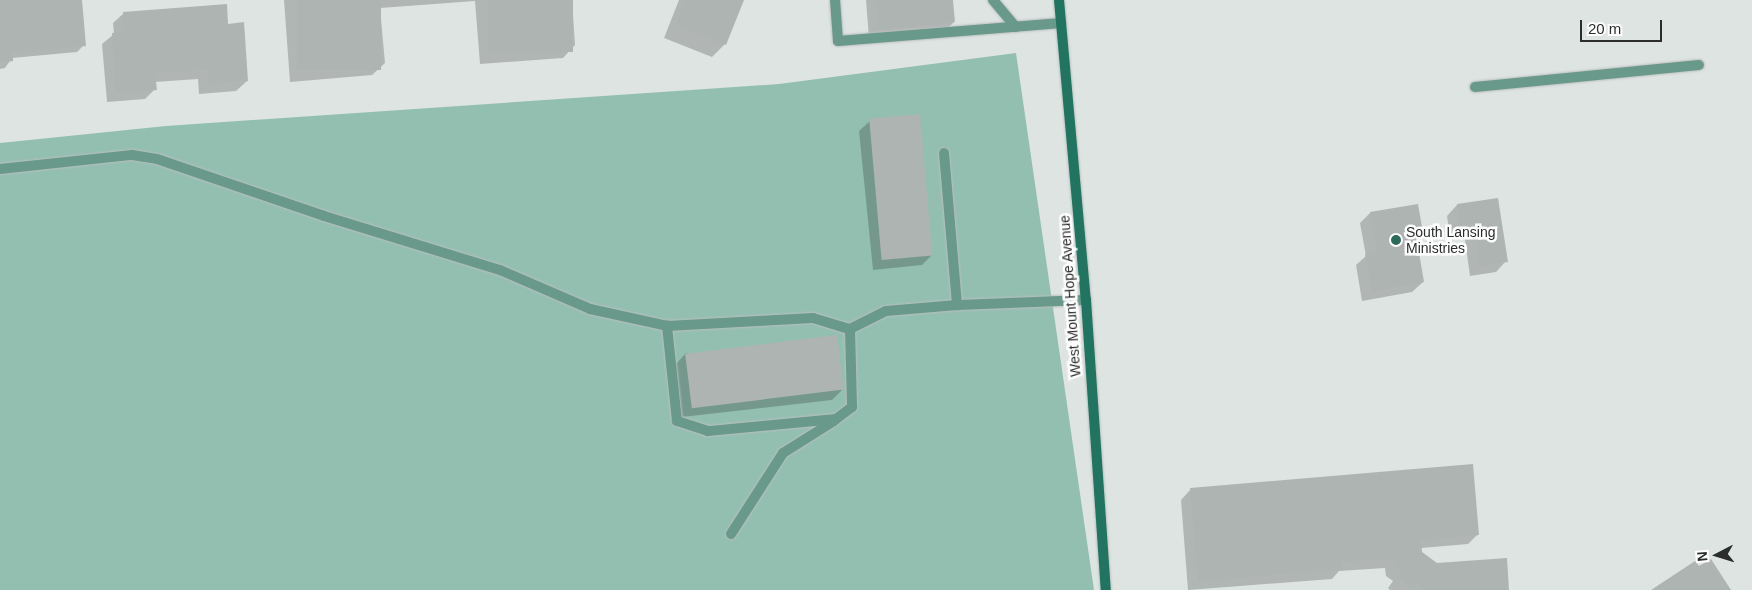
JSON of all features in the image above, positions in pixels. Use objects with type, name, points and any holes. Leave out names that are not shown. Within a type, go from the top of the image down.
[{"type":"street","name":"West Mount Hope Avenue","points":[[1059,0],[1086,300],[1106,590]]},
{"type":"lane","points":[[835,0],[838,41],[1061,23]]},
{"type":"lane","points":[[993,0],[1016,27]]},
{"type":"lane","points":[[1474,87],[1699,65]]},
{"type":"lane","points":[[944,153],[958,305]]},
{"type":"lane","points":[[0,169],[132,155],[157,160],[324,216],[500,270],[590,309],[667,326],[813,318],[850,329],[886,311],[958,305],[1086,300]]},
{"type":"lane","points":[[667,326],[677,422],[708,431],[836,419]]},
{"type":"lane","points":[[731,534],[783,453],[852,407],[850,329]]},
{"type":"green space","points":[[1016,53],[1094,590],[0,590],[0,143],[166,126],[779,84]]},
{"type":"building","points":[[0,0],[82,0],[86,46],[13,52],[13,61],[0,63]]},
{"type":"building","points":[[297,0],[381,0],[381,70],[297,70]]},
{"type":"building","points":[[488,0],[573,0],[573,52],[488,52]]},
{"type":"building","points":[[685,0],[744,0],[726,45],[676,25]]},
{"type":"building","points":[[876,0],[953,0],[955,22],[879,29]]},
{"type":"building","points":[[227,4],[228,24],[244,22],[248,81],[209,84],[207,70],[155,73],[157,90],[116,93],[112,33],[125,32],[123,12]]},
{"type":"building","points":[[920,114],[932,255],[882,260],[869,118]]},
{"type":"building","points":[[1498,198],[1508,262],[1480,266],[1474,223],[1460,225],[1457,204]]},
{"type":"building","name":"South Lansing Ministries","points":[[1418,204],[1422,227],[1415,229],[1424,282],[1372,291],[1365,254],[1377,252],[1370,212]]},
{"type":"building","points":[[837,335],[844,390],[692,408],[685,354]]},
{"type":"building","points":[[1473,464],[1479,535],[1421,540],[1422,552],[1437,563],[1507,558],[1509,590],[1426,590],[1416,583],[1411,588],[1397,577],[1402,570],[1396,566],[1395,559],[1341,562],[1343,569],[1198,581],[1190,488]]},
{"type":"building","points":[[1711,559],[1731,590],[1651,590],[1695,561],[1699,566]]},
{"type":"place","name":"South Lansing Ministries","points":[[1396,240]]}]
